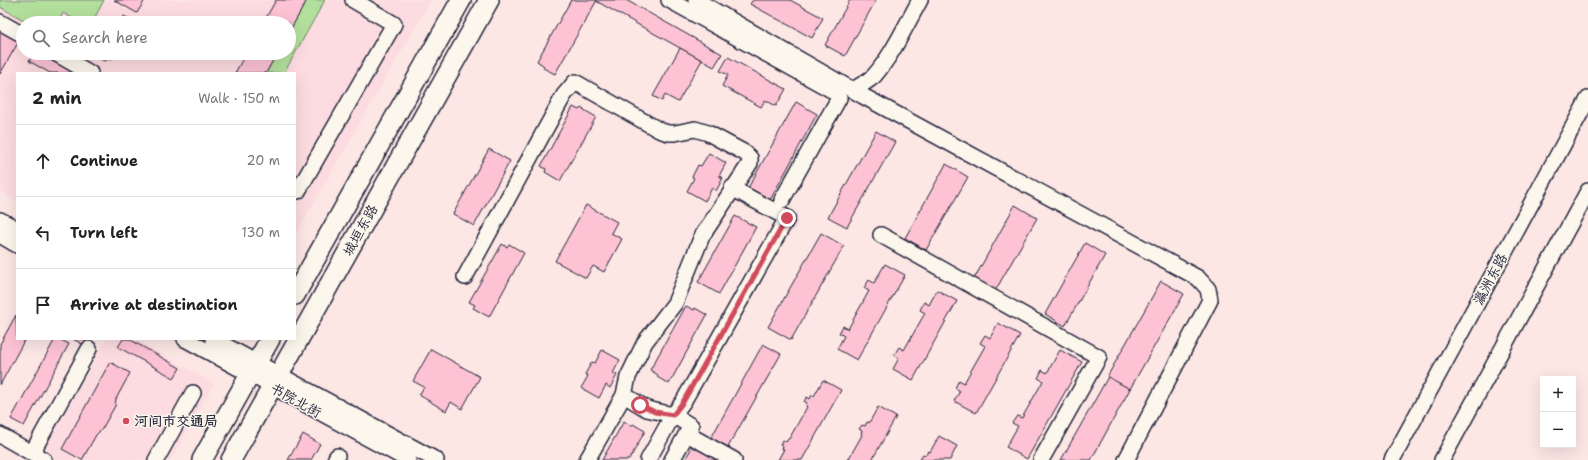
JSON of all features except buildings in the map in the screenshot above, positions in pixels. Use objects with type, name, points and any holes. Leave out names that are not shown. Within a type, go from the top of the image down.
[{"type":"main road","name":"城垣东路","points":[[296,293],[461,0]]},
{"type":"main road","name":"城垣东路","points":[[230,460],[489,0]]},
{"type":"main road","points":[[202,460],[269,340]]},
{"type":"street","points":[[296,190],[298,191],[394,24],[353,0]]},
{"type":"street","points":[[669,0],[835,92],[838,98],[782,200]]},
{"type":"street","points":[[696,0],[853,90],[1198,278],[1208,289],[1210,300],[1126,460]]},
{"type":"street","points":[[853,90],[873,77],[883,64],[897,43],[920,0]]},
{"type":"street","points":[[0,22],[16,31]]},
{"type":"street","points":[[67,60],[88,72]]},
{"type":"street","points":[[465,276],[564,95],[575,82],[659,130],[675,134],[695,129],[708,133],[745,153],[750,158],[750,163],[732,188],[702,236],[675,303],[645,342],[628,377],[624,395],[587,460]]},
{"type":"street","name":"瀛洲东路","points":[[1392,460],[1588,99]]},
{"type":"street","points":[[648,460],[673,415],[683,402],[787,218],[732,188]]},
{"type":"street","points":[[1442,460],[1588,191]]},
{"type":"street","points":[[0,220],[16,229]]},
{"type":"street","points":[[0,235],[16,244]]},
{"type":"street","points":[[881,235],[1099,357],[1041,460]]},
{"type":"street","name":"书院北街","points":[[187,340],[254,368]]},
{"type":"street","name":"书院北街","points":[[214,340],[254,368],[408,460]]},
{"type":"street","points":[[0,435],[38,456],[89,349]]},
{"type":"street","name":"书院北街","points":[[275,380],[436,460]]},
{"type":"street","points":[[156,460],[193,393]]},
{"type":"street","points":[[624,395],[647,409],[673,415],[691,426],[672,460]]},
{"type":"street","points":[[687,434],[734,460]]},
{"type":"shaded area","points":[[0,0],[431,0],[296,234],[296,72],[16,72],[16,200],[0,191]]},
{"type":"shaded area","name":"河间市交通局","points":[[106,340],[136,340],[214,383],[171,460],[38,460]]},
{"type":"green space","points":[[0,0],[104,0],[96,16],[68,16],[63,13],[62,16],[16,16],[0,7]]},
{"type":"green space","points":[[307,0],[325,0],[296,52],[296,20]]},
{"type":"green space","points":[[273,60],[291,60],[285,72],[267,72]]},
{"type":"place","name":"河间市交通局","points":[[126,421]]},
{"type":"route","points":[[640,405],[655,412],[673,415],[683,402],[787,218]]}]
